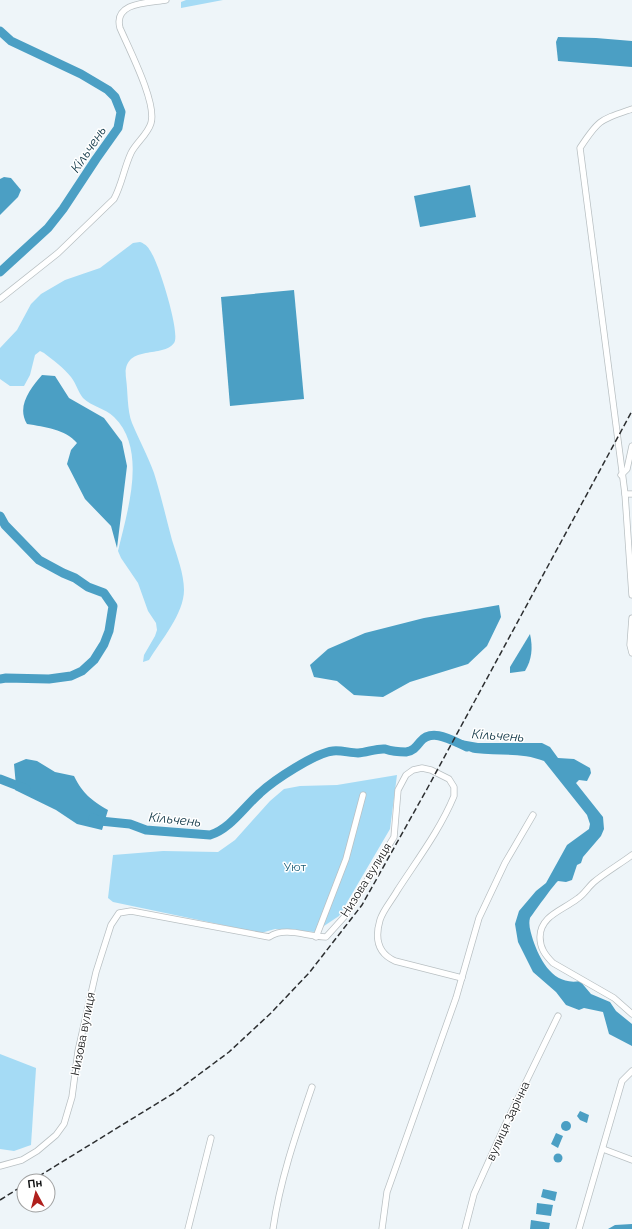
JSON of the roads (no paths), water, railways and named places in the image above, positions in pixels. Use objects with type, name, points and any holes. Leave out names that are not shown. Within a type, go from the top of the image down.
[{"type":"street","points":[[0,299],[58,253],[114,199],[120,188],[124,169],[131,153],[151,124],[153,115],[150,99],[120,28],[119,18],[125,9],[130,6],[166,0]]},
{"type":"street","points":[[632,109],[604,118],[594,127],[580,148],[621,475],[625,494],[632,568],[632,595]]},
{"type":"street","points":[[621,475],[627,469],[632,446]]},
{"type":"street","points":[[625,494],[632,494]]},
{"type":"street","points":[[632,618],[630,645],[632,653]]},
{"type":"street","name":"Низова вулиця","points":[[0,1166],[22,1160],[37,1150],[56,1135],[67,1118],[96,972],[111,925],[119,913],[131,911],[270,937],[274,934],[285,931],[316,937],[326,937],[345,916],[394,837],[398,790],[401,781],[413,770],[422,768],[431,770],[449,780],[454,787],[454,796],[428,845],[380,919],[378,936],[379,948],[386,957],[395,961],[462,978]]},
{"type":"street","points":[[316,937],[346,858],[363,795]]},
{"type":"street","points":[[382,1229],[387,1192],[462,978],[479,918],[505,863],[533,815]]},
{"type":"street","points":[[632,855],[594,882],[578,899],[552,915],[543,923],[540,931],[540,944],[545,956],[553,963],[614,998],[632,1014]]},
{"type":"street","name":"вулиця Зарічна","points":[[465,1229],[474,1194],[506,1123],[558,1016]]},
{"type":"street","points":[[579,1229],[622,1082],[632,1071]]},
{"type":"street","points":[[273,1229],[281,1185],[292,1145],[312,1087]]},
{"type":"street","points":[[188,1229],[210,1138]]},
{"type":"street","points":[[603,1150],[632,1160]]},
{"type":"waterway","name":"Кільчень","points":[[0,31],[11,41],[81,74],[108,90],[115,97],[121,112],[118,128],[63,209],[48,228],[0,272]]},
{"type":"waterway","name":"Кільчень","points":[[0,516],[5,525],[39,560],[75,578],[88,587],[104,593],[113,606],[109,631],[104,644],[94,660],[82,671],[71,676],[49,679],[0,679]]},
{"type":"waterway","name":"Кільчень","points":[[93,818],[100,821],[130,824],[146,830],[210,835],[224,828],[260,793],[275,781],[295,768],[325,753],[333,751],[361,753],[382,749],[406,752],[412,750],[425,738],[436,735],[467,747]]},
{"type":"waterway","name":"Кільчень","points":[[0,779],[26,789]]},
{"type":"railway","points":[[44,1173],[174,1093],[229,1052],[271,1013],[309,973],[362,905],[427,789],[632,411]]},
{"type":"railway","points":[[0,1200],[16,1190]]},
{"type":"park label","name":"Уют","points":[[295,867]]}]
